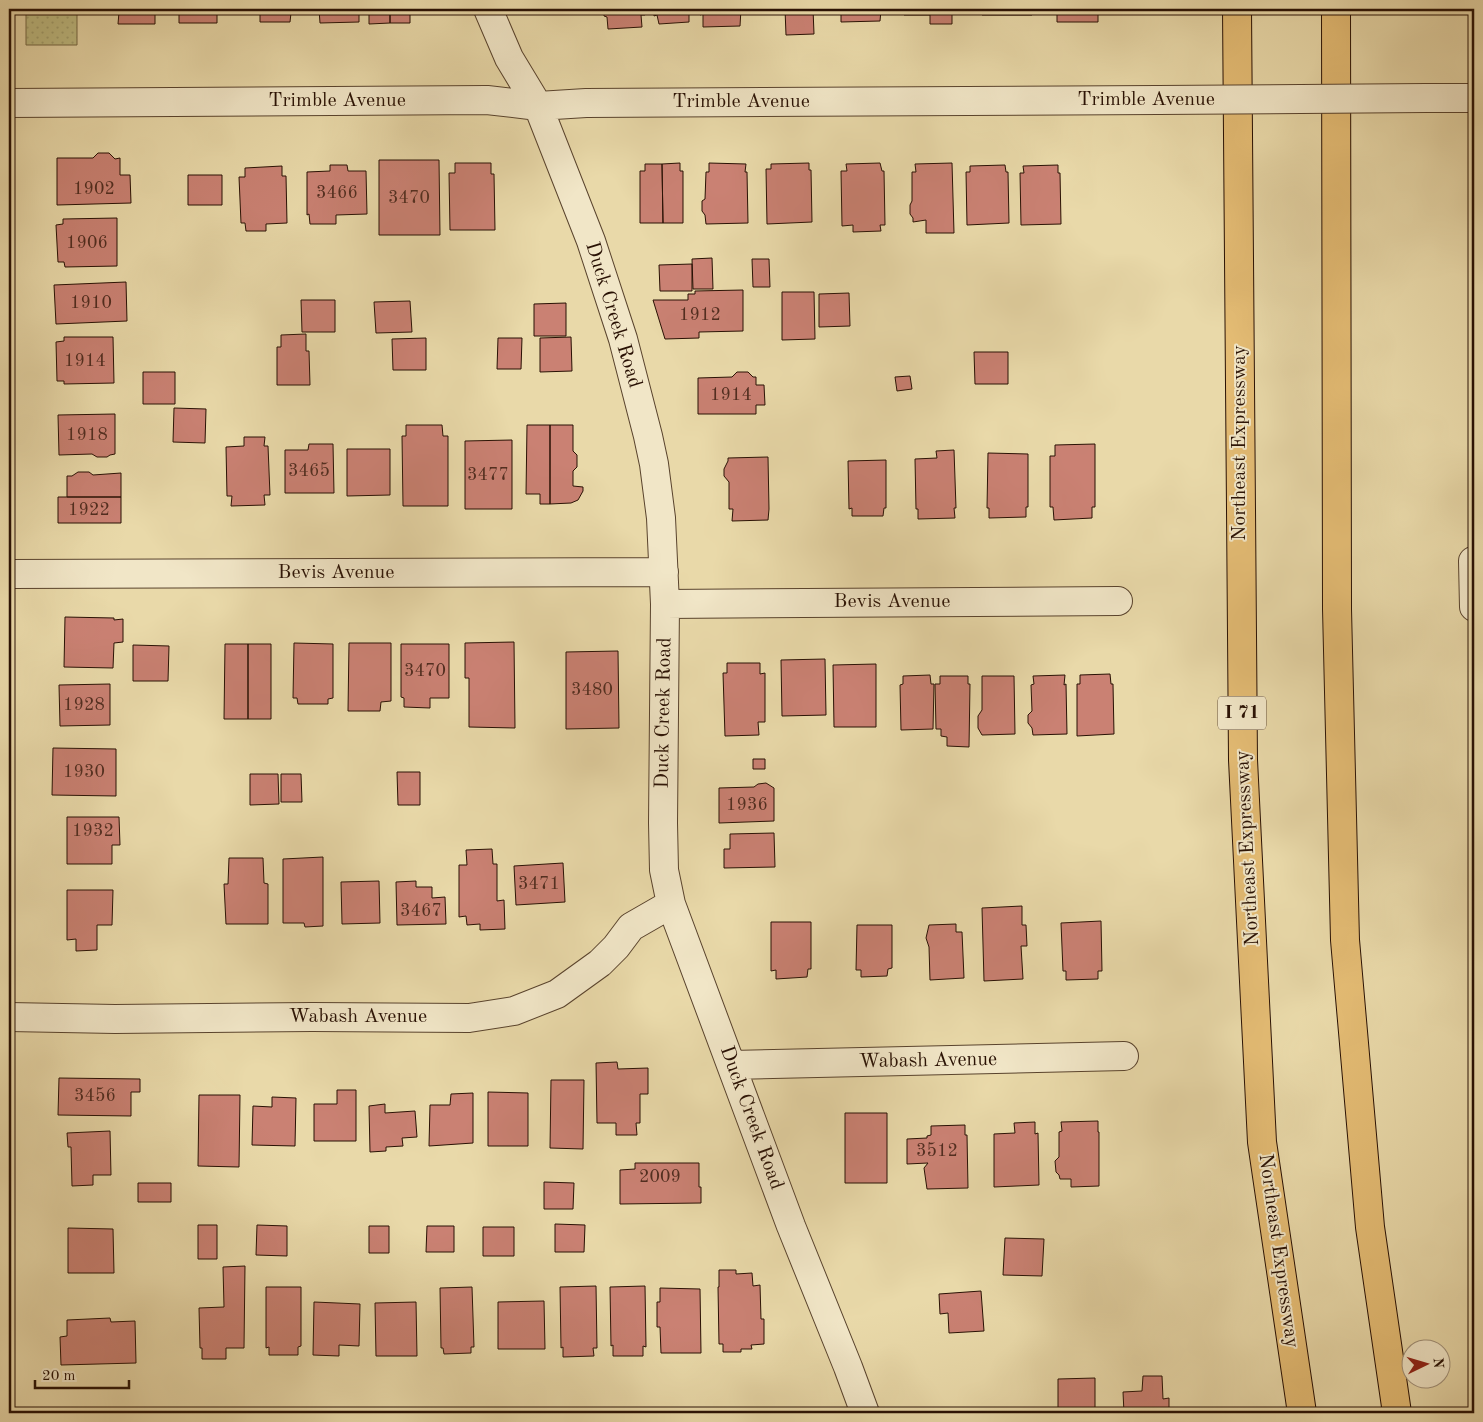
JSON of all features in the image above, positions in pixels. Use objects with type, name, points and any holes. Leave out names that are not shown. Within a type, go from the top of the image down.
[{"type":"highway","name":"Northeast Expressway","points":[[1237,9],[1243,760],[1262,1142],[1302,1413]]},
{"type":"highway","points":[[1336,9],[1337,599],[1345,940],[1370,1227],[1397,1413]]},
{"type":"street","name":"Duck Creek Road","points":[[488,9],[509,58],[538,106],[591,241],[623,339],[654,464],[661,518],[664,572],[663,823],[664,870],[671,904],[790,1226],[865,1413]]},
{"type":"street","name":"Trimble Avenue","points":[[9,102],[487,100],[538,106],[596,103],[1474,98]]},
{"type":"street","points":[[1473,561],[1474,607]]},
{"type":"street","name":"Bevis Avenue","points":[[9,574],[664,572]]},
{"type":"street","name":"Bevis Avenue","points":[[665,604],[1118,601]]},
{"type":"street","name":"Wabash Avenue","points":[[9,1017],[115,1019],[469,1018],[514,1011],[557,994],[600,964],[631,927],[671,904]]},
{"type":"street","name":"Wabash Avenue","points":[[731,1066],[1124,1056]]},
{"type":"shaded area","points":[[26,9],[77,9],[77,45],[26,45]]},
{"type":"building","points":[[113,9],[155,9],[155,24],[118,24],[119,12],[113,12]]},
{"type":"building","points":[[179,9],[217,9],[217,23],[179,23]]},
{"type":"building","points":[[233,9],[294,9],[294,12],[291,13],[290,22],[260,22],[260,12],[233,13]]},
{"type":"building","points":[[319,9],[361,9],[361,12],[359,12],[359,22],[320,23]]},
{"type":"building","points":[[366,9],[390,9],[390,23],[369,24],[369,13],[366,12]]},
{"type":"building","points":[[390,9],[415,9],[415,13],[410,13],[410,23],[390,23]]},
{"type":"building","points":[[604,9],[645,9],[645,15],[641,15],[642,27],[608,29]]},
{"type":"building","points":[[654,9],[692,9],[692,14],[689,14],[689,22],[659,24],[657,15],[654,16]]},
{"type":"building","points":[[700,9],[741,9],[740,26],[703,27],[703,14],[700,15]]},
{"type":"building","points":[[785,9],[813,9],[814,34],[786,35]]},
{"type":"building","points":[[837,9],[885,10],[881,10],[880,21],[841,22],[841,10]]},
{"type":"building","points":[[904,9],[954,9],[952,24],[930,24],[930,15],[904,15]]},
{"type":"building","points":[[982,9],[1032,9],[1032,15],[982,15]]},
{"type":"building","points":[[1054,9],[1098,9],[1098,22],[1057,22],[1057,10]]},
{"type":"building","points":[[98,153],[109,153],[115,159],[120,158],[120,175],[130,175],[131,203],[57,205],[57,158],[93,158]]},
{"type":"building","points":[[379,160],[439,160],[440,235],[379,235]]},
{"type":"building","points":[[455,163],[491,163],[491,174],[494,174],[495,230],[450,230],[449,173],[455,173]]},
{"type":"building","points":[[680,163],[680,171],[683,171],[683,223],[663,223],[662,164]]},
{"type":"building","points":[[709,163],[746,164],[748,223],[706,224],[705,215],[702,211],[702,201],[705,199],[706,172],[709,172]]},
{"type":"building","points":[[809,163],[809,170],[811,170],[812,222],[767,224],[766,169],[771,169],[771,164]]},
{"type":"building","points":[[880,163],[882,171],[884,171],[885,225],[880,225],[881,231],[853,232],[853,225],[842,226],[841,171],[847,171],[846,164]]},
{"type":"building","points":[[952,163],[954,233],[926,233],[926,220],[913,222],[910,214],[912,172],[916,172],[915,164]]},
{"type":"building","points":[[645,164],[662,164],[663,223],[640,223],[640,171],[645,171]]},
{"type":"building","points":[[330,165],[347,165],[348,171],[366,171],[367,214],[336,215],[336,224],[310,224],[309,214],[307,215],[307,172],[330,171]]},
{"type":"building","points":[[1005,165],[1006,172],[1008,172],[1009,223],[967,225],[966,172],[970,172],[970,166]]},
{"type":"building","points":[[1058,165],[1058,173],[1060,173],[1061,224],[1021,225],[1020,173],[1024,173],[1023,166]]},
{"type":"building","points":[[282,166],[282,176],[286,176],[287,223],[266,224],[266,231],[246,231],[245,223],[241,223],[239,177],[245,177],[245,168]]},
{"type":"building","points":[[188,175],[222,175],[222,205],[188,205]]},
{"type":"building","points":[[117,218],[117,266],[65,267],[64,262],[58,262],[56,225],[63,224],[63,219]]},
{"type":"building","points":[[712,258],[713,289],[693,289],[692,259]]},
{"type":"building","points":[[752,259],[769,259],[770,287],[753,287]]},
{"type":"building","points":[[692,264],[692,291],[660,291],[659,265]]},
{"type":"building","points":[[126,282],[127,321],[56,324],[54,285]]},
{"type":"building","points":[[743,290],[743,331],[699,332],[699,338],[665,339],[653,300],[688,300],[688,294],[695,294],[695,291]]},
{"type":"building","points":[[782,292],[814,292],[815,339],[782,340]]},
{"type":"building","points":[[849,293],[850,326],[819,327],[819,294]]},
{"type":"building","points":[[301,300],[335,300],[335,332],[302,332]]},
{"type":"building","points":[[410,301],[412,332],[376,333],[374,302]]},
{"type":"building","points":[[566,303],[566,336],[534,336],[534,304]]},
{"type":"building","points":[[306,334],[306,351],[309,351],[310,385],[277,385],[277,347],[281,347],[281,335]]},
{"type":"building","points":[[64,337],[113,337],[114,383],[64,384],[64,381],[57,381],[56,342],[64,341]]},
{"type":"building","points":[[571,337],[572,371],[540,372],[540,338]]},
{"type":"building","points":[[426,338],[426,370],[393,370],[392,339]]},
{"type":"building","points":[[498,338],[522,338],[521,369],[497,369]]},
{"type":"building","points":[[974,352],[1008,352],[1008,384],[975,384]]},
{"type":"building","points":[[143,372],[175,372],[175,404],[143,404]]},
{"type":"building","points":[[737,372],[748,372],[753,377],[756,377],[756,385],[764,385],[765,405],[756,405],[756,414],[698,414],[698,378],[732,377]]},
{"type":"building","points":[[910,376],[912,389],[897,391],[895,377]]},
{"type":"building","points":[[174,408],[206,409],[205,443],[173,442]]},
{"type":"building","points":[[115,414],[115,454],[107,457],[97,457],[92,454],[59,455],[58,415]]},
{"type":"building","points":[[406,425],[442,425],[443,436],[448,436],[448,506],[403,506],[402,436],[406,436]]},
{"type":"building","points":[[527,425],[550,425],[550,504],[540,504],[540,494],[526,494]]},
{"type":"building","points":[[550,425],[573,425],[573,451],[577,455],[577,467],[573,471],[573,486],[583,487],[583,491],[578,500],[571,503],[550,504]]},
{"type":"building","points":[[244,437],[265,437],[264,446],[268,446],[270,495],[264,495],[265,505],[231,506],[232,496],[227,496],[226,447],[244,446]]},
{"type":"building","points":[[512,440],[512,509],[465,509],[465,441]]},
{"type":"building","points":[[309,444],[333,444],[334,493],[285,493],[285,450],[308,450]]},
{"type":"building","points":[[1095,444],[1095,507],[1092,507],[1092,518],[1054,520],[1053,507],[1050,507],[1050,456],[1055,456],[1055,445]]},
{"type":"building","points":[[347,449],[390,449],[390,495],[347,496]]},
{"type":"building","points":[[954,450],[955,518],[918,519],[915,459],[937,458],[936,451]]},
{"type":"building","points":[[988,453],[1028,454],[1028,507],[1026,507],[1026,517],[989,518],[989,508],[987,508]]},
{"type":"building","points":[[768,457],[768,520],[732,521],[733,509],[729,509],[729,482],[724,476],[724,469],[728,458]]},
{"type":"building","points":[[886,460],[886,508],[884,508],[883,516],[852,516],[852,508],[849,509],[848,461]]},
{"type":"building","points":[[78,472],[89,472],[93,475],[121,473],[121,497],[67,497],[67,476],[72,476]]},
{"type":"building","points":[[58,497],[121,497],[121,523],[58,523]]},
{"type":"building","points":[[65,617],[123,619],[123,642],[114,643],[113,668],[64,667]]},
{"type":"building","points":[[514,642],[515,728],[469,727],[469,678],[465,678],[465,643]]},
{"type":"building","points":[[294,643],[333,644],[333,698],[328,699],[328,704],[298,704],[297,698],[293,698]]},
{"type":"building","points":[[349,643],[391,643],[391,701],[381,702],[380,711],[348,711]]},
{"type":"building","points":[[225,644],[248,644],[248,719],[224,719]]},
{"type":"building","points":[[248,644],[271,644],[271,719],[248,719]]},
{"type":"building","points":[[401,644],[449,644],[449,698],[430,698],[430,708],[404,707],[404,698],[401,697]]},
{"type":"building","points":[[133,645],[169,646],[168,681],[133,681]]},
{"type":"building","points":[[618,651],[619,728],[566,729],[566,652]]},
{"type":"building","points":[[825,659],[826,715],[782,716],[781,660]]},
{"type":"building","points":[[727,663],[760,663],[760,674],[765,673],[765,722],[758,722],[759,735],[725,736],[723,673],[727,673]]},
{"type":"building","points":[[876,664],[876,727],[834,727],[833,665]]},
{"type":"building","points":[[1110,674],[1111,684],[1113,684],[1114,734],[1077,736],[1077,684],[1080,684],[1080,675]]},
{"type":"building","points":[[930,675],[931,684],[934,684],[933,729],[901,730],[900,685],[903,684],[903,676]]},
{"type":"building","points":[[1065,675],[1067,734],[1033,735],[1032,728],[1028,723],[1028,715],[1032,711],[1031,685],[1034,684],[1033,676]]},
{"type":"building","points":[[940,676],[968,676],[968,684],[970,684],[969,747],[947,746],[947,737],[941,736],[941,729],[936,729],[935,684],[940,684]]},
{"type":"building","points":[[982,676],[1014,676],[1015,734],[982,735],[978,728],[978,716],[982,710]]},
{"type":"building","points":[[110,684],[110,725],[60,726],[59,685]]},
{"type":"building","points":[[53,748],[116,749],[116,796],[52,795]]},
{"type":"building","points":[[753,759],[765,759],[765,769],[753,769]]},
{"type":"building","points":[[397,772],[420,772],[420,805],[398,805]]},
{"type":"building","points":[[250,774],[278,774],[279,804],[250,805]]},
{"type":"building","points":[[281,774],[301,774],[302,802],[281,802]]},
{"type":"building","points":[[766,783],[774,788],[774,821],[719,823],[719,788],[754,787],[758,784]]},
{"type":"building","points":[[67,817],[119,817],[120,845],[112,845],[112,864],[67,864]]},
{"type":"building","points":[[774,833],[775,867],[724,868],[724,849],[730,849],[730,834]]},
{"type":"building","points":[[492,849],[493,864],[497,864],[497,901],[504,900],[505,929],[480,930],[480,924],[467,925],[466,916],[459,917],[459,865],[467,865],[466,850]]},
{"type":"building","points":[[323,857],[323,926],[305,927],[304,923],[283,923],[283,859]]},
{"type":"building","points":[[229,858],[263,858],[264,883],[268,884],[268,924],[226,924],[224,884],[228,884]]},
{"type":"building","points":[[563,863],[565,902],[516,905],[514,866]]},
{"type":"building","points":[[379,881],[380,923],[342,924],[341,882]]},
{"type":"building","points":[[416,881],[416,887],[432,887],[432,898],[445,897],[446,924],[397,925],[396,882]]},
{"type":"building","points":[[67,890],[113,890],[112,925],[97,925],[97,950],[76,951],[76,939],[67,940]]},
{"type":"building","points":[[1022,906],[1022,925],[1026,925],[1027,946],[1021,946],[1023,979],[984,981],[982,908]]},
{"type":"building","points":[[1101,921],[1102,971],[1098,971],[1098,979],[1066,980],[1066,971],[1063,971],[1061,923]]},
{"type":"building","points":[[771,922],[811,922],[811,969],[808,969],[807,977],[776,979],[776,970],[771,971]]},
{"type":"building","points":[[956,924],[956,932],[962,932],[964,978],[930,980],[929,947],[926,938],[929,925]]},
{"type":"building","points":[[857,925],[892,925],[892,968],[888,969],[887,976],[861,977],[861,970],[856,970]]},
{"type":"building","points":[[617,1062],[618,1069],[648,1068],[648,1094],[640,1094],[640,1123],[636,1123],[637,1135],[616,1135],[616,1123],[597,1123],[596,1063]]},
{"type":"building","points":[[59,1078],[140,1079],[140,1092],[131,1092],[131,1116],[58,1115]]},
{"type":"building","points":[[551,1080],[584,1080],[583,1149],[550,1148]]},
{"type":"building","points":[[337,1090],[356,1090],[356,1141],[314,1141],[314,1104],[337,1104]]},
{"type":"building","points":[[488,1092],[528,1093],[528,1146],[488,1146]]},
{"type":"building","points":[[473,1093],[473,1143],[429,1146],[430,1105],[450,1105],[451,1094]]},
{"type":"building","points":[[199,1095],[240,1095],[239,1167],[198,1166]]},
{"type":"building","points":[[272,1097],[296,1098],[295,1146],[252,1145],[253,1106],[272,1107]]},
{"type":"building","points":[[385,1104],[385,1113],[415,1111],[417,1137],[402,1138],[403,1146],[386,1147],[386,1151],[370,1152],[369,1106]]},
{"type":"building","points":[[845,1113],[887,1113],[887,1183],[845,1183]]},
{"type":"building","points":[[1098,1121],[1099,1186],[1071,1187],[1071,1179],[1060,1179],[1056,1172],[1055,1161],[1059,1157],[1059,1132],[1062,1131],[1061,1122]]},
{"type":"building","points":[[1035,1122],[1035,1134],[1038,1133],[1039,1185],[994,1187],[994,1134],[1015,1133],[1014,1123]]},
{"type":"building","points":[[965,1125],[965,1135],[967,1135],[968,1188],[927,1189],[924,1168],[928,1163],[907,1164],[907,1139],[927,1138],[927,1136],[931,1135],[931,1126]]},
{"type":"building","points":[[110,1131],[111,1175],[93,1175],[93,1185],[72,1186],[71,1147],[68,1147],[67,1133]]},
{"type":"building","points":[[635,1163],[699,1163],[701,1203],[620,1204],[620,1170],[635,1169]]},
{"type":"building","points":[[544,1182],[574,1183],[573,1209],[544,1209]]},
{"type":"building","points":[[138,1183],[171,1183],[171,1202],[138,1202]]},
{"type":"building","points":[[555,1224],[585,1225],[584,1252],[555,1252]]},
{"type":"building","points":[[198,1225],[217,1225],[217,1259],[198,1259]]},
{"type":"building","points":[[257,1225],[287,1226],[287,1256],[256,1255]]},
{"type":"building","points":[[369,1226],[389,1226],[389,1253],[369,1253]]},
{"type":"building","points":[[427,1226],[454,1226],[454,1252],[426,1252]]},
{"type":"building","points":[[483,1227],[514,1227],[514,1256],[483,1256]]},
{"type":"building","points":[[68,1228],[113,1229],[114,1273],[68,1273]]},
{"type":"building","points":[[1005,1238],[1044,1239],[1042,1276],[1003,1275]]},
{"type":"building","points":[[245,1266],[244,1348],[226,1348],[226,1359],[202,1359],[199,1308],[224,1307],[223,1267]]},
{"type":"building","points":[[719,1270],[736,1270],[736,1274],[752,1273],[753,1286],[760,1285],[761,1319],[764,1319],[764,1344],[751,1345],[752,1349],[741,1349],[741,1352],[723,1352],[723,1344],[719,1344]]},
{"type":"building","points":[[596,1286],[597,1348],[593,1348],[594,1356],[563,1357],[563,1347],[561,1348],[560,1287]]},
{"type":"building","points":[[645,1286],[646,1347],[643,1346],[643,1356],[613,1356],[613,1345],[611,1346],[610,1287]]},
{"type":"building","points":[[266,1287],[301,1287],[301,1346],[298,1347],[298,1355],[269,1355],[269,1347],[266,1348]]},
{"type":"building","points":[[472,1287],[474,1347],[471,1347],[471,1353],[444,1354],[443,1348],[441,1348],[440,1288]]},
{"type":"building","points":[[660,1288],[700,1289],[701,1353],[661,1353],[660,1327],[657,1327],[657,1302],[660,1302]]},
{"type":"building","points":[[981,1291],[984,1331],[949,1333],[948,1313],[940,1314],[939,1294]]},
{"type":"building","points":[[544,1301],[545,1349],[498,1349],[498,1302]]},
{"type":"building","points":[[314,1302],[360,1304],[359,1346],[339,1345],[339,1356],[313,1355]]},
{"type":"building","points":[[416,1302],[417,1356],[376,1356],[375,1303]]},
{"type":"building","points":[[110,1318],[111,1322],[135,1321],[136,1363],[61,1365],[60,1337],[67,1336],[67,1320]]},
{"type":"building","points":[[1143,1376],[1162,1376],[1163,1399],[1169,1398],[1169,1413],[1124,1413],[1123,1392],[1142,1391]]},
{"type":"building","points":[[1095,1378],[1095,1413],[1058,1413],[1058,1379]]}]
